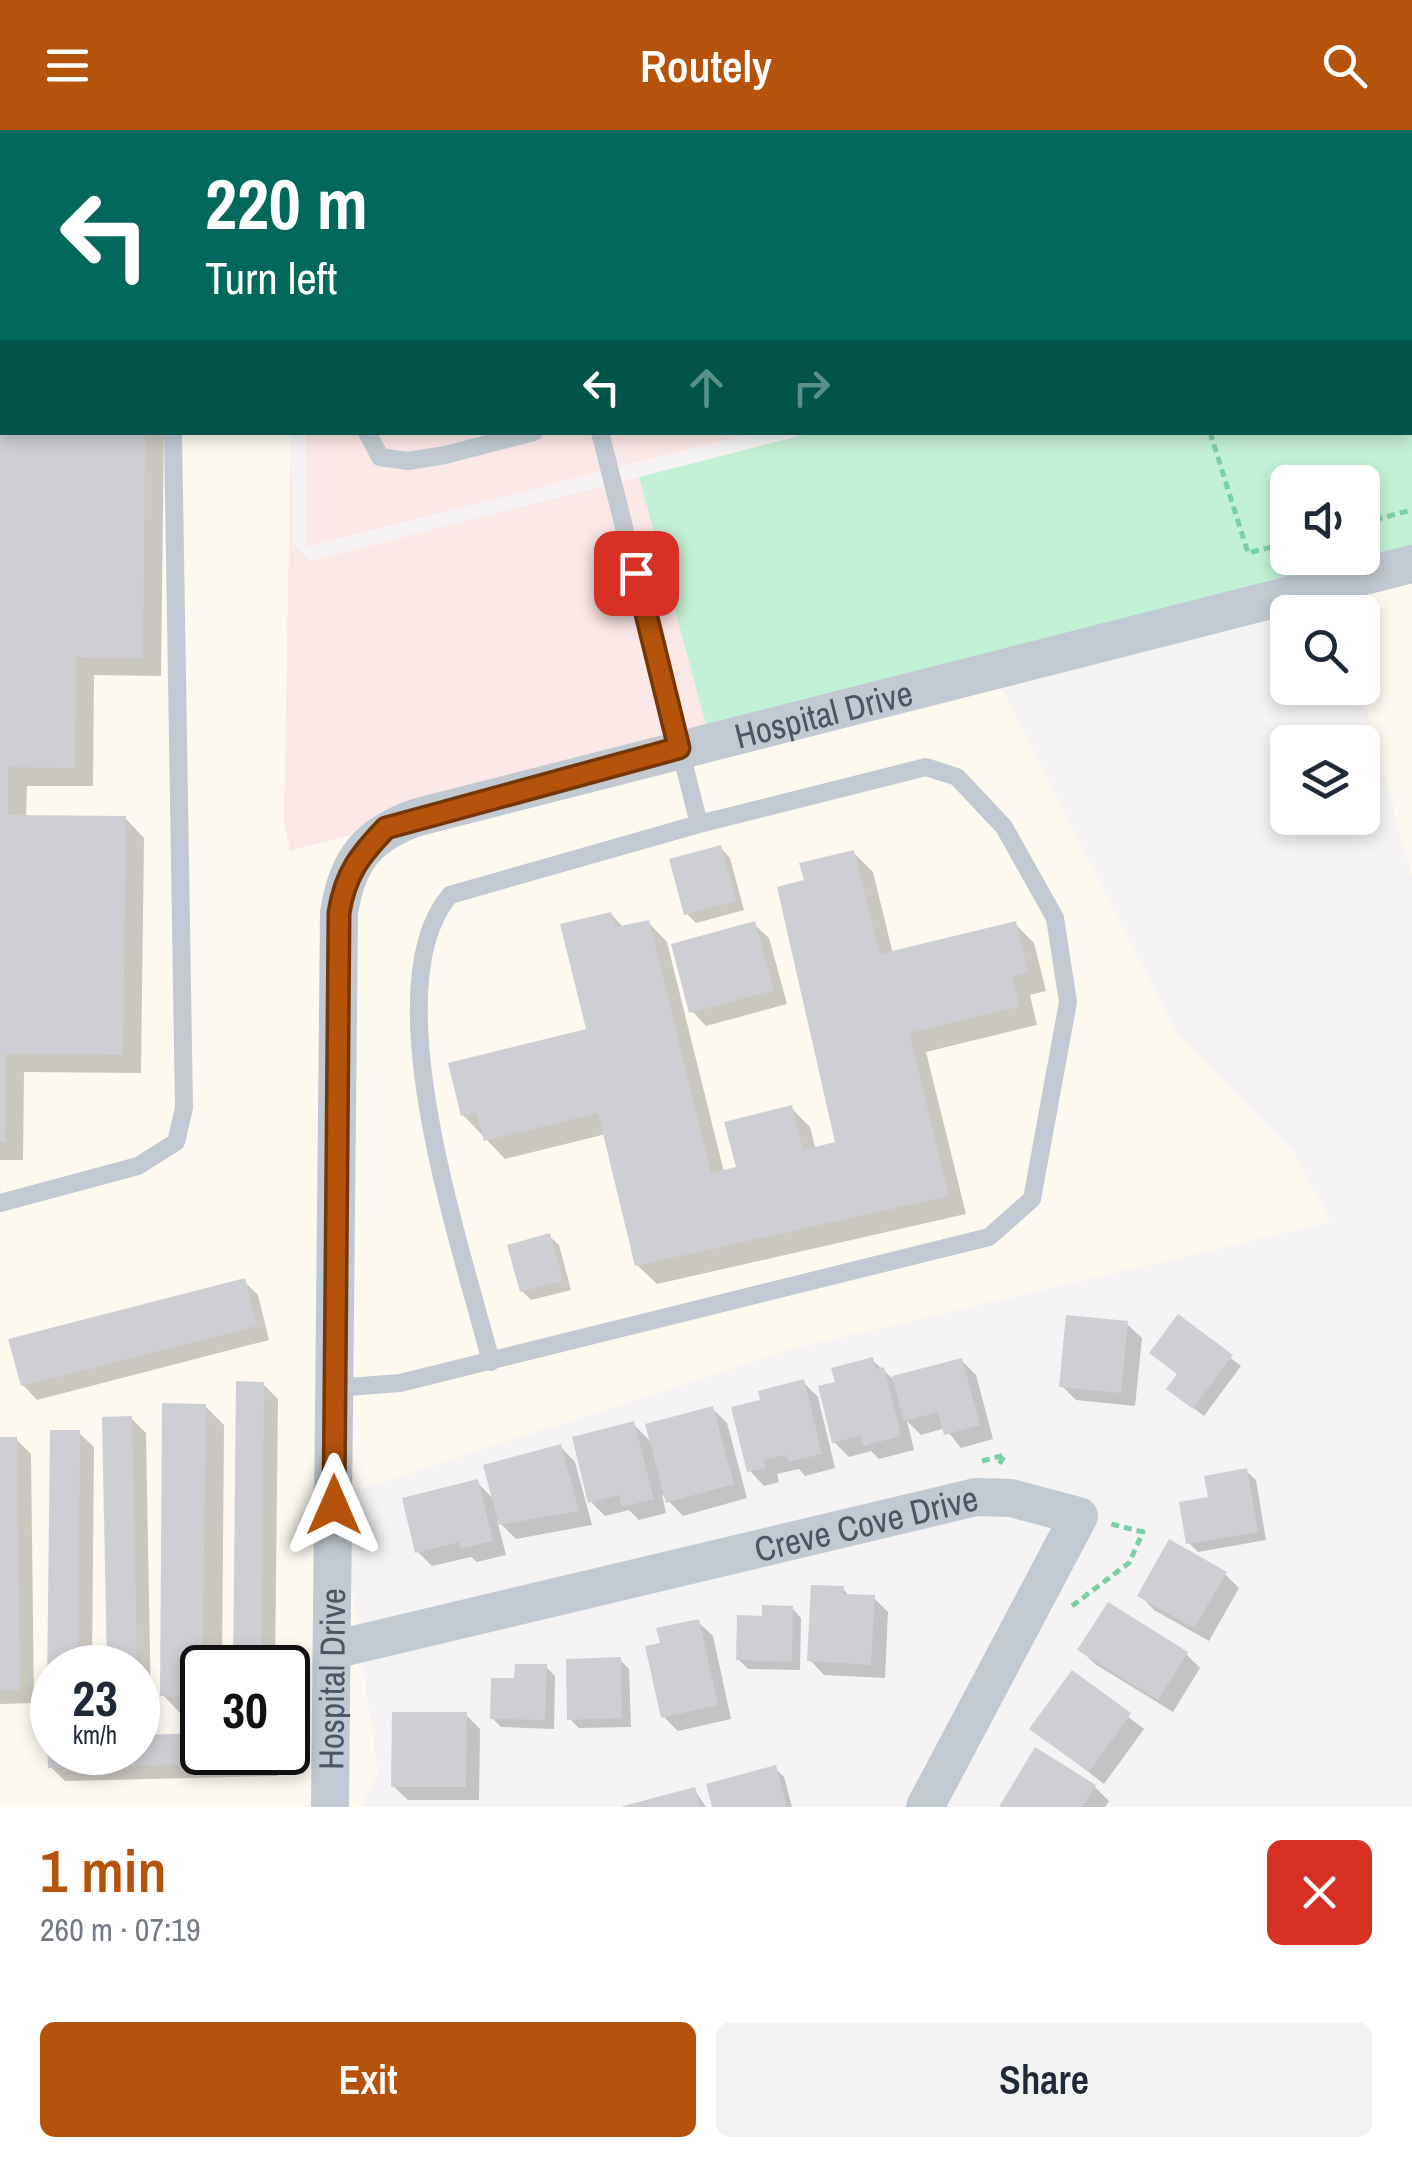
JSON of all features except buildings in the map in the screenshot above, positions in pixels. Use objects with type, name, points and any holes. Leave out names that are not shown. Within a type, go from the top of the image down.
[{"type":"street","name":"Hospital Drive","points":[[330,1807],[339,913],[356,859],[386,828],[418,817],[1412,564]]},
{"type":"street","name":"Creve Cove Drive","points":[[334,1650],[976,1497],[1010,1498],[1079,1516],[925,1807]]},
{"type":"lane","points":[[0,1202],[138,1166],[176,1142],[184,1108],[172,435]]},
{"type":"lane","points":[[369,435],[380,457],[408,461],[521,435]]},
{"type":"lane","points":[[601,435],[699,824]]},
{"type":"lane","points":[[335,1388],[400,1383],[490,1362],[989,1237],[1032,1199],[1068,1002],[1055,918],[1004,828],[957,777],[926,767],[699,824],[450,895],[432,916],[416,996],[420,1077],[490,1362]]},
{"type":"path","points":[[1211,435],[1248,553],[1270,547]]},
{"type":"path","points":[[1380,518],[1412,510]]},
{"type":"shaded area","points":[[2,435],[291,435],[284,823],[290,850],[990,666],[1175,1031],[1293,1152],[1331,1222],[796,1348],[339,1496],[378,1772],[362,1807],[0,1807]]},
{"type":"shaded area","points":[[291,435],[293,545],[310,561],[639,477],[710,740],[290,851],[284,823]]},
{"type":"shaded area","points":[[306,435],[742,435],[306,547]]},
{"type":"shaded area","points":[[1412,555],[1412,878],[1380,759],[1380,725],[1371,725],[1366,705],[1380,705],[1380,595],[1337,595],[1332,576],[1380,575],[1380,563]]},
{"type":"green space","points":[[803,435],[1412,435],[1412,555],[1380,563],[1380,465],[1270,465],[1270,575],[1336,575],[710,740],[639,477]]},
{"type":"route","points":[[334,1505],[339,913],[348,874],[356,859],[386,828],[679,748],[636,573]]}]
